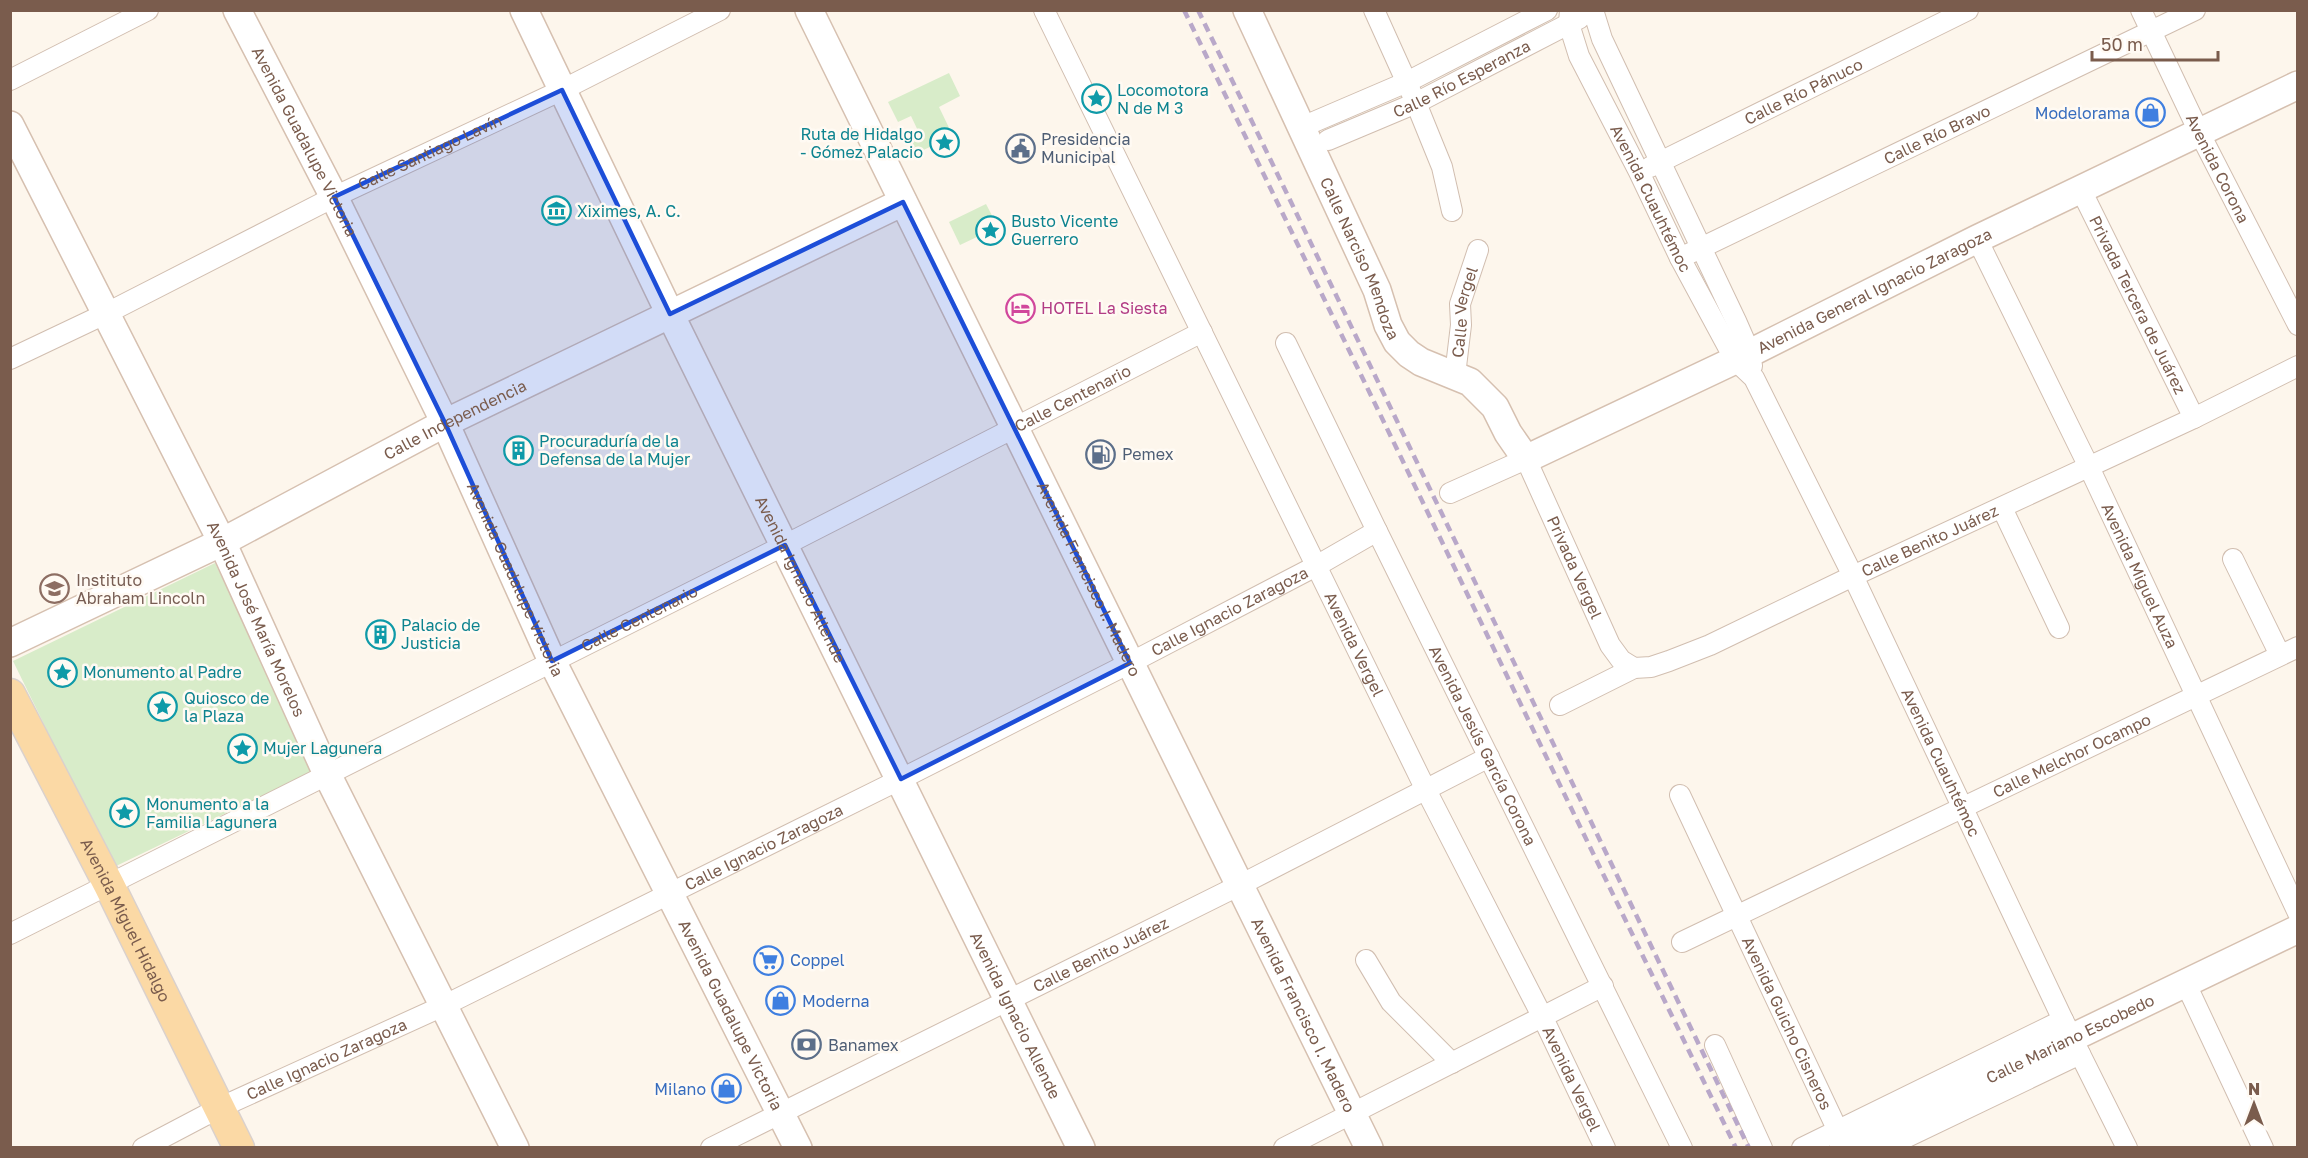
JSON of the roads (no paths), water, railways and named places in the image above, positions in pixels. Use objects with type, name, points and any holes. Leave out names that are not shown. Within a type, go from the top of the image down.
[{"type":"main road","name":"Avenida Guadalupe Victoria","points":[[237,10],[334,197],[445,423],[552,661],[798,1148]]},
{"type":"main road","name":"Avenida Ignacio Allende","points":[[524,10],[670,314],[1081,1148]]},
{"type":"main road","name":"Avenida Francisco I. Madero","points":[[809,10],[1369,1148]]},
{"type":"main road","name":"Calle Narciso Mendoza","points":[[1247,10],[1377,290],[1388,325],[1397,342],[1421,362],[1470,382],[1495,407],[1508,433],[1526,459]]},
{"type":"main road","name":"Avenida General Ignacio Zaragoza","points":[[1526,459],[1746,364],[1977,239],[2298,85]]},
{"type":"main road","name":"Avenida José María Morelos","points":[[10,125],[222,542],[327,774],[515,1148]]},
{"type":"main road","name":"Calle Independencia","points":[[10,643],[222,542],[445,423],[903,202]]},
{"type":"main road","name":"Avenida Miguel Hidalgo","points":[[10,694],[109,885],[239,1148]]},
{"type":"main road","name":"Calle Mariano Escobedo","points":[[1840,1139],[2071,1037],[2298,929]]},
{"type":"street","points":[[10,80],[125,16],[148,10]]},
{"type":"street","name":"Calle Santiago Lavín","points":[[10,359],[107,313],[334,197],[562,90],[720,10]]},
{"type":"street","name":"Avenida Vergel","points":[[1044,10],[1318,565],[1425,788],[1605,1148]]},
{"type":"street","points":[[1374,10],[1442,167],[1452,211]]},
{"type":"street","name":"Calle Río Esperanza","points":[[1302,127],[1407,82],[1547,10]]},
{"type":"street","name":"Calle Río Pánuco","points":[[1639,172],[1968,10]]},
{"type":"street","name":"Avenida Corona","points":[[2141,10],[2199,132],[2298,325]]},
{"type":"street","name":"Calle Río Bravo","points":[[1680,258],[2195,10]]},
{"type":"street","name":"Calle Río Esperanza","points":[[1328,140],[1416,103],[1569,17],[1593,11]]},
{"type":"street","name":"Avenida Cuauhtémoc","points":[[1593,11],[1602,39],[1702,247],[1746,364]]},
{"type":"street","name":"Avenida Cuauhtémoc","points":[[1569,17],[1579,56],[1680,258],[1746,364],[1853,576],[2071,1037],[2127,1148]]},
{"type":"street","name":"Privada Tercera de Juárez","points":[[2081,190],[2193,418]]},
{"type":"street","name":"Avenida Miguel Auza","points":[[1977,239],[2089,467],[2298,913]]},
{"type":"street","name":"Calle Vergel","points":[[1455,375],[1461,326],[1460,304],[1478,250]]},
{"type":"street","name":"Calle Centenario","points":[[10,934],[1015,429],[1202,332]]},
{"type":"street","name":"Avenida Jesús García Corona","points":[[1286,343],[1682,1148]]},
{"type":"street","name":"Calle Benito Juárez","points":[[1560,705],[1634,668],[1651,667],[1669,662],[1710,645],[2193,418],[2298,366]]},
{"type":"street","name":"Avenida General Ignacio Zaragoza","points":[[1450,493],[1526,459]]},
{"type":"street","name":"Privada Vergel","points":[[1526,459],[1610,645],[1621,660],[1634,668]]},
{"type":"street","points":[[2002,508],[2059,628]]},
{"type":"street","name":"Calle Ignacio Zaragoza","points":[[143,1148],[219,1108],[443,1006],[901,779],[1130,663],[1318,565],[1377,531]]},
{"type":"street","points":[[2233,559],[2289,651]]},
{"type":"street","name":"Calle Melchor Ocampo","points":[[1682,942],[2289,651]]},
{"type":"street","name":"Calle Benito Juárez","points":[[711,1148],[1240,885],[1489,757]]},
{"type":"street","name":"Avenida Guicho Cisneros","points":[[1680,795],[1840,1139]]},
{"type":"street","points":[[1366,960],[1391,1002],[1452,1063]]},
{"type":"street","points":[[2185,982],[2264,1148]]},
{"type":"street","points":[[1284,1148],[1603,986]]},
{"type":"street","points":[[1884,1148],[2071,1037]]},
{"type":"street","points":[[1715,1045],[1762,1148]]},
{"type":"street","points":[[1802,1148],[1840,1139]]},
{"type":"railway","points":[[1184,10],[1736,1148]]},
{"type":"railway","points":[[1198,10],[1749,1148]]},
{"type":"place","name":"Locomotora N de M 3","points":[[1096,99]]},
{"type":"place","name":"Modelorama","points":[[2151,113]]},
{"type":"place","name":"Ruta de Hidalgo - Gómez Palacio","points":[[944,143]]},
{"type":"place","name":"Presidencia Municipal","points":[[1020,148]]},
{"type":"place","name":"Xiximes, A. C.","points":[[556,211]]},
{"type":"place","name":"Busto Vicente Guerrero","points":[[990,230]]},
{"type":"place","name":"HOTEL La Siesta","points":[[1020,308]]},
{"type":"place","name":"Procuraduría de la Defensa de la Mujer","points":[[518,450]]},
{"type":"place","name":"Pemex","points":[[1101,454]]},
{"type":"place","name":"Instituto Abraham Lincoln","points":[[55,589]]},
{"type":"place","name":"Palacio de Justicia","points":[[380,634]]},
{"type":"place","name":"Monumento al Padre","points":[[62,672]]},
{"type":"place","name":"Quiosco de la Plaza","points":[[163,707]]},
{"type":"place","name":"Mujer Lagunera","points":[[242,748]]},
{"type":"place","name":"Monumento a la Familia Lagunera","points":[[125,813]]},
{"type":"place","name":"Coppel","points":[[769,960]]},
{"type":"place","name":"Moderna","points":[[781,1001]]},
{"type":"place","name":"Banamex","points":[[807,1045]]},
{"type":"place","name":"Milano","points":[[727,1089]]}]
